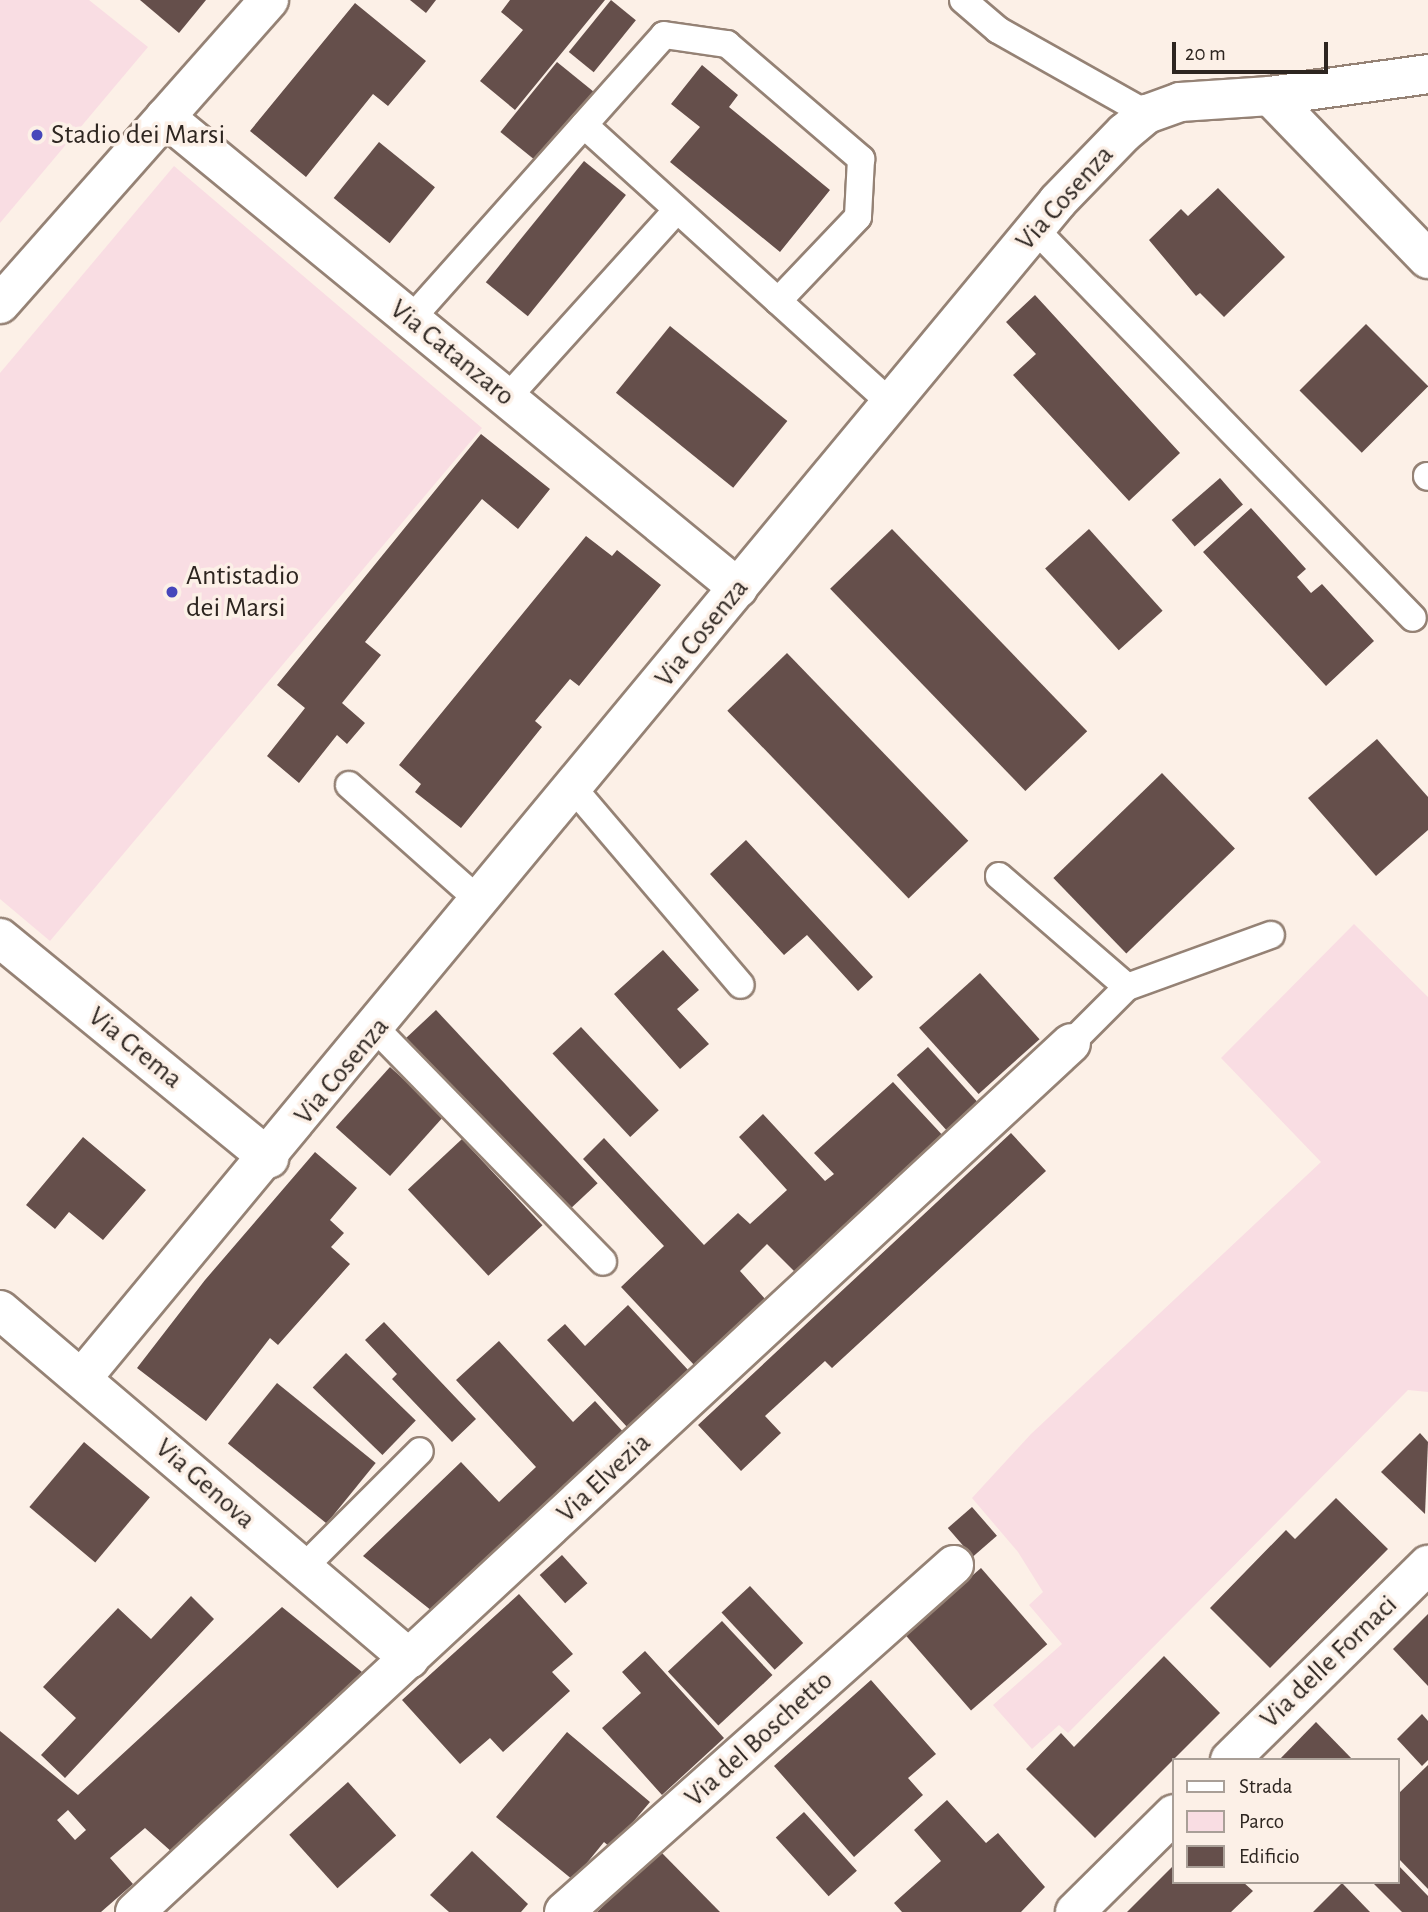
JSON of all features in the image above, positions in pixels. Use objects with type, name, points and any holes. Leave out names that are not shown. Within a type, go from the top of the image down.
[{"type":"street","points":[[0,304],[269,0]]},
{"type":"street","name":"Via Cosenza","points":[[82,1378],[376,1029],[1035,229],[1147,114],[1180,102],[1270,96],[1428,74]]},
{"type":"street","points":[[1270,96],[1428,259]]},
{"type":"street","name":"Via Catanzaro","points":[[165,117],[738,589]]},
{"type":"street","name":"Via Crema","points":[[0,938],[269,1158]]},
{"type":"street","name":"Via Elvezia","points":[[135,1912],[1071,1043]]},
{"type":"street","name":"Via Genova","points":[[0,1310],[410,1659]]},
{"type":"street","name":"Via del Boschetto","points":[[564,1912],[954,1565]]},
{"type":"street","name":"Via delle Fornaci","points":[[1232,1758],[1428,1565]]},
{"type":"street","points":[[1075,1912],[1172,1816]]},
{"type":"lane","points":[[963,0],[998,30],[1147,114]]},
{"type":"lane","points":[[411,319],[664,35],[727,44],[861,159],[858,217],[778,301]]},
{"type":"lane","points":[[584,125],[891,403]]},
{"type":"lane","points":[[507,398],[677,210]]},
{"type":"lane","points":[[1035,229],[1413,618]]},
{"type":"lane","points":[[349,785],[481,902]]},
{"type":"lane","points":[[574,789],[741,985]]},
{"type":"lane","points":[[999,876],[1127,987]]},
{"type":"lane","points":[[1071,1043],[1127,987],[1271,936]]},
{"type":"lane","points":[[376,1029],[603,1262]]},
{"type":"lane","points":[[303,1568],[420,1451]]},
{"type":"green space","name":"Stadio dei Marsi","points":[[0,0],[89,0],[148,47],[0,223]]},
{"type":"green space","name":"Antistadio dei Marsi","points":[[174,166],[482,428],[50,941],[0,899],[0,373]]},
{"type":"green space","points":[[1354,924],[1428,997],[1428,1392],[1408,1390],[1068,1733],[1059,1725],[1032,1749],[993,1705],[1062,1644],[1029,1605],[1043,1592],[1018,1552],[972,1498],[1031,1434],[1321,1162],[1221,1058]]},
{"type":"building","points":[[140,0],[206,0],[179,33]]},
{"type":"building","points":[[410,0],[436,0],[426,13]]},
{"type":"building","points":[[510,0],[605,0],[515,110],[480,81],[523,30],[501,12]]},
{"type":"building","points":[[611,0],[636,20],[594,72],[569,52]]},
{"type":"building","points":[[355,3],[426,61],[388,106],[373,94],[306,177],[250,131]]},
{"type":"building","points":[[557,62],[596,93],[539,163],[500,132]]},
{"type":"building","points":[[702,65],[738,95],[729,107],[830,190],[780,252],[670,162],[700,127],[671,104]]},
{"type":"building","points":[[379,142],[435,187],[390,243],[334,198]]},
{"type":"building","points":[[584,161],[626,195],[528,316],[486,282]]},
{"type":"building","points":[[1218,188],[1285,257],[1224,317],[1200,293],[1196,296],[1149,240],[1181,209],[1188,216]]},
{"type":"building","points":[[1035,295],[1180,453],[1129,501],[1013,375],[1036,354],[1006,322]]},
{"type":"building","points":[[1366,324],[1428,386],[1362,453],[1300,390]]},
{"type":"building","points":[[670,326],[787,421],[733,488],[616,393]]},
{"type":"building","points":[[481,434],[550,489],[518,529],[482,499],[365,642],[381,655],[342,703],[365,723],[347,744],[337,735],[299,783],[267,756],[305,708],[277,685]]},
{"type":"building","points":[[1220,478],[1243,504],[1195,546],[1172,520]]},
{"type":"building","points":[[1251,508],[1306,569],[1297,577],[1311,593],[1322,584],[1374,641],[1326,686],[1203,552]]},
{"type":"building","points":[[892,529],[1087,731],[1025,791],[830,589]]},
{"type":"building","points":[[1089,529],[1163,611],[1119,650],[1045,568]]},
{"type":"building","points":[[586,536],[612,556],[617,550],[661,585],[579,686],[570,679],[535,721],[542,727],[461,828],[415,792],[421,784],[399,765]]},
{"type":"building","points":[[787,653],[968,841],[909,898],[727,711]]},
{"type":"building","points":[[1377,739],[1428,797],[1428,830],[1376,876],[1308,798]]},
{"type":"building","points":[[1162,773],[1235,849],[1126,953],[1053,878]]},
{"type":"building","points":[[746,840],[873,977],[858,991],[807,935],[784,955],[710,874]]},
{"type":"building","points":[[663,950],[699,990],[677,1009],[709,1044],[680,1069],[614,994]]},
{"type":"building","points":[[980,973],[1040,1039],[979,1094],[919,1028]]},
{"type":"building","points":[[436,1010],[598,1183],[567,1212],[405,1039]]},
{"type":"building","points":[[581,1027],[659,1110],[630,1137],[552,1054]]},
{"type":"building","points":[[928,1047],[982,1106],[950,1135],[897,1075]]},
{"type":"building","points":[[390,1067],[444,1116],[390,1176],[336,1127]]},
{"type":"building","points":[[893,1082],[946,1139],[799,1276],[767,1244],[740,1271],[766,1300],[696,1367],[621,1287],[664,1246],[583,1159],[604,1138],[704,1245],[738,1213],[750,1224],[787,1190],[739,1137],[763,1114],[825,1181],[834,1174],[814,1153]]},
{"type":"building","points":[[1011,1133],[1046,1171],[832,1368],[825,1361],[765,1416],[781,1433],[741,1471],[698,1425]]},
{"type":"building","points":[[83,1137],[146,1190],[103,1240],[69,1212],[55,1229],[26,1205]]},
{"type":"building","points":[[462,1139],[542,1225],[488,1276],[408,1189]]},
{"type":"building","points":[[315,1152],[357,1188],[330,1220],[344,1233],[331,1247],[350,1264],[278,1345],[270,1338],[206,1421],[137,1368],[205,1280]]},
{"type":"building","points":[[628,1305],[689,1371],[628,1428],[547,1340],[565,1324],[585,1346]]},
{"type":"building","points":[[384,1322],[476,1419],[452,1442],[392,1379],[397,1374],[365,1340]]},
{"type":"building","points":[[499,1341],[573,1422],[595,1401],[626,1435],[432,1611],[363,1556],[461,1462],[499,1502],[536,1467],[456,1380]]},
{"type":"building","points":[[346,1353],[416,1420],[382,1455],[313,1388]]},
{"type":"building","points":[[277,1383],[376,1463],[327,1524],[228,1444]]},
{"type":"building","points":[[1420,1433],[1428,1442],[1425,1514],[1381,1472]]},
{"type":"building","points":[[84,1442],[150,1497],[95,1562],[29,1507]]},
{"type":"building","points":[[1336,1498],[1388,1549],[1270,1668],[1210,1608],[1286,1530],[1295,1539]]},
{"type":"building","points":[[972,1507],[997,1536],[973,1557],[948,1528]]},
{"type":"building","points":[[562,1555],[587,1583],[565,1603],[540,1575]]},
{"type":"building","points":[[981,1568],[1047,1644],[971,1710],[905,1634]]},
{"type":"building","points":[[750,1586],[803,1643],[775,1670],[721,1613]]},
{"type":"building","points":[[519,1594],[573,1654],[552,1672],[570,1691],[503,1752],[490,1738],[460,1764],[402,1700]]},
{"type":"building","points":[[191,1596],[214,1619],[65,1778],[41,1755],[76,1718],[43,1687],[118,1608],[151,1639]]},
{"type":"building","points":[[282,1607],[362,1672],[173,1853],[145,1828],[110,1858],[133,1884],[101,1912],[0,1912],[0,1731],[78,1795]],"holes":[[[68,1810],[86,1830],[75,1840],[57,1820]]]},
{"type":"building","points":[[1428,1614],[1428,1686],[1393,1649]]},
{"type":"building","points":[[722,1621],[772,1675],[718,1726],[668,1671]]},
{"type":"building","points":[[645,1651],[724,1738],[662,1795],[602,1728],[641,1693],[622,1672]]},
{"type":"building","points":[[1164,1656],[1220,1713],[1172,1758],[1095,1838],[1026,1769],[1061,1733],[1074,1747]]},
{"type":"building","points":[[871,1680],[936,1754],[908,1778],[923,1795],[854,1857],[774,1766]]},
{"type":"building","points":[[1422,1714],[1428,1721],[1428,1760],[1422,1766],[1397,1739]]},
{"type":"building","points":[[1316,1722],[1351,1758],[1281,1758]]},
{"type":"building","points":[[567,1732],[650,1802],[611,1848],[604,1842],[573,1880],[496,1817]]},
{"type":"building","points":[[1428,1765],[1428,1889],[1400,1860],[1400,1792]]},
{"type":"building","points":[[348,1782],[396,1836],[337,1888],[289,1835]]},
{"type":"building","points":[[947,1800],[986,1843],[998,1833],[1045,1887],[1021,1912],[902,1912],[894,1903],[941,1861],[914,1830]]},
{"type":"building","points":[[804,1812],[857,1871],[829,1896],[776,1837]]},
{"type":"building","points":[[472,1851],[528,1904],[521,1912],[449,1912],[430,1895]]},
{"type":"building","points":[[660,1851],[720,1912],[597,1912]]},
{"type":"building","points":[[1172,1867],[1172,1884],[1245,1884],[1253,1891],[1231,1912],[1127,1912]]},
{"type":"building","points":[[1400,1867],[1428,1896],[1428,1912],[1402,1912],[1374,1884],[1400,1884]]},
{"type":"building","points":[[1343,1884],[1370,1912],[1313,1912]]},
{"type":"place","name":"Stadio dei Marsi","points":[[37,135]]},
{"type":"place","name":"Antistadio dei Marsi","points":[[172,592]]}]
